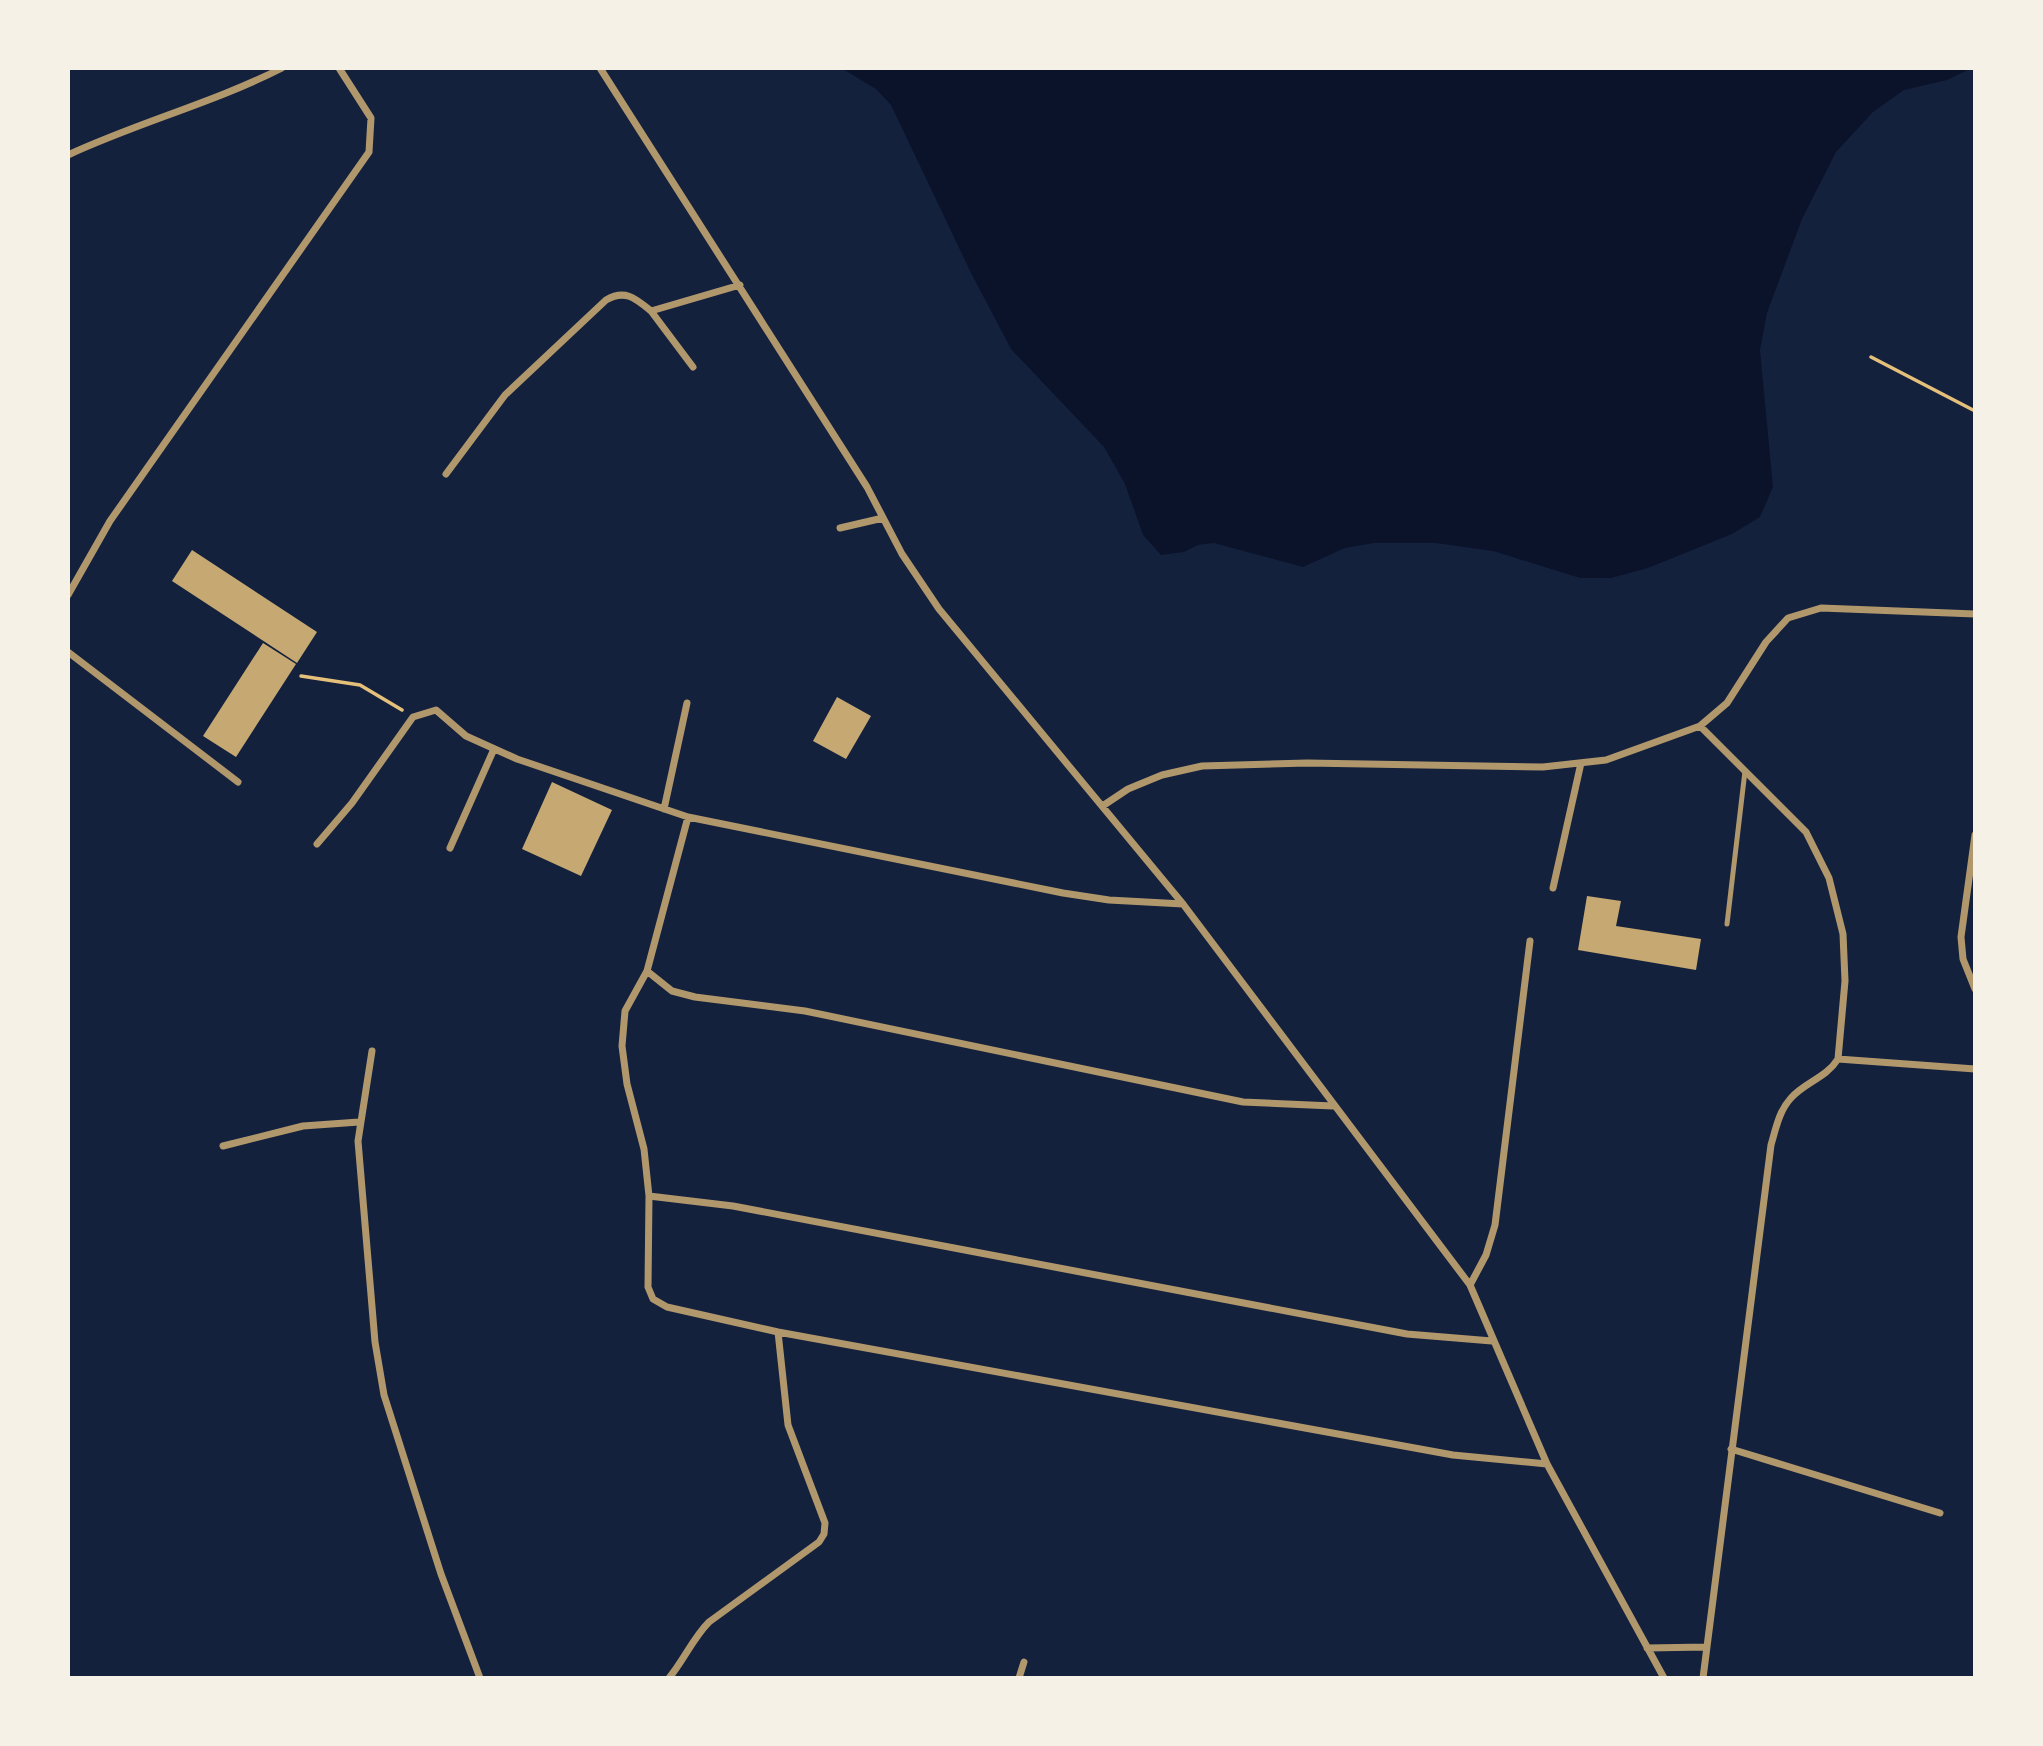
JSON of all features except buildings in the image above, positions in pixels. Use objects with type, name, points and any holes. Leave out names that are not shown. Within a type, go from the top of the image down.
[{"type":"street","points":[[68,155],[124,129],[248,85],[282,68]]},
{"type":"street","points":[[68,595],[110,521],[369,152],[371,118],[340,68]]},
{"type":"street","points":[[600,68],[867,487],[902,554],[946,618],[1104,805],[1183,904],[1333,1106],[1446,1250],[1469,1285],[1547,1464],[1664,1678]]},
{"type":"street","points":[[651,311],[740,285]]},
{"type":"street","points":[[446,474],[505,395],[606,300],[617,294],[632,295],[651,311],[693,367]]},
{"type":"street","points":[[840,528],[883,518]]},
{"type":"street","points":[[1104,805],[1128,789],[1162,775],[1202,766],[1307,763],[1543,767],[1606,760],[1699,726],[1727,703],[1766,642],[1788,618],[1821,608],[1975,614]]},
{"type":"street","points":[[68,652],[239,782]]},
{"type":"street","points":[[664,809],[687,703]]},
{"type":"street","points":[[317,844],[352,803],[413,717],[436,710],[466,736],[494,749],[688,817],[1063,892],[1109,900],[1183,904]]},
{"type":"street","points":[[1699,726],[1806,832],[1829,878],[1843,934],[1845,969],[1838,1059],[1831,1070],[1791,1097],[1779,1117],[1771,1144],[1703,1678]]},
{"type":"street","points":[[450,848],[494,749]]},
{"type":"street","points":[[1553,888],[1581,763]]},
{"type":"street","points":[[688,817],[648,971],[625,1012],[622,1046],[627,1084],[644,1149],[649,1196],[648,1287],[653,1299],[667,1307],[778,1332],[1453,1455],[1547,1464]]},
{"type":"street","points":[[1975,835],[1961,937],[1963,959],[1975,989]]},
{"type":"street","points":[[1469,1285],[1486,1255],[1495,1225],[1530,941]]},
{"type":"street","points":[[648,971],[672,991],[695,997],[805,1011],[1243,1101],[1333,1106]]},
{"type":"street","points":[[372,1051],[359,1122],[374,1329],[384,1395],[441,1574],[480,1678]]},
{"type":"street","points":[[1838,1059],[1975,1069]]},
{"type":"street","points":[[223,1146],[303,1126],[359,1122]]},
{"type":"street","points":[[649,1196],[733,1206],[1407,1334],[1492,1341]]},
{"type":"street","points":[[669,1678],[709,1622],[819,1542],[824,1534],[825,1523],[788,1425],[778,1332]]},
{"type":"street","points":[[1731,1449],[1940,1513]]},
{"type":"street","points":[[1647,1648],[1707,1647]]},
{"type":"street","points":[[1019,1678],[1024,1662]]},
{"type":"lane","points":[[1727,924],[1745,771]]},
{"type":"path","points":[[1871,357],[1975,411]]},
{"type":"path","points":[[300,676],[360,685],[413,717]]},
{"type":"water","points":[[841,68],[1972,68],[1947,80],[1904,90],[1873,112],[1836,152],[1802,219],[1767,313],[1760,350],[1773,487],[1760,517],[1732,534],[1648,568],[1611,578],[1580,578],[1493,551],[1435,543],[1374,543],[1345,548],[1303,567],[1214,543],[1198,545],[1184,552],[1161,555],[1143,535],[1125,484],[1104,447],[1011,349],[971,273],[891,105],[876,89]]}]
